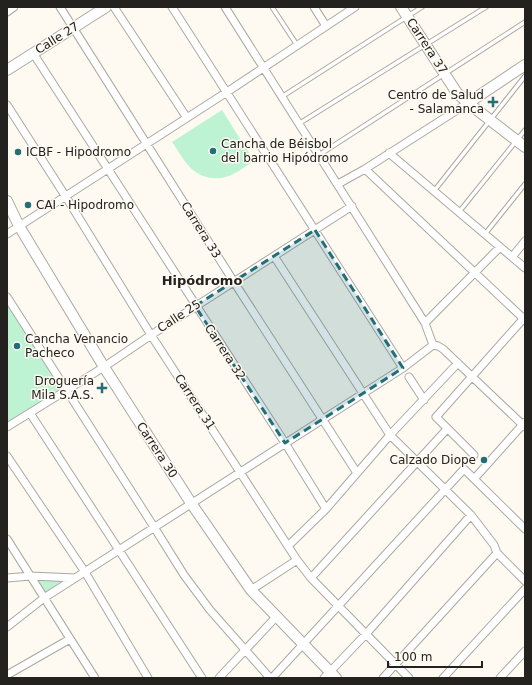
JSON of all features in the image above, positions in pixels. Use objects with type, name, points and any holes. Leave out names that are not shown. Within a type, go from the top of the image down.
[{"type":"street","points":[[7,12],[14,7]]},
{"type":"street","name":"Carrera 33","points":[[60,7],[357,473]]},
{"type":"street","name":"Calle 27","points":[[7,70],[106,7]]},
{"type":"street","points":[[114,7],[187,118]]},
{"type":"street","points":[[172,7],[403,368]]},
{"type":"street","points":[[225,7],[426,323],[433,345]]},
{"type":"street","points":[[314,7],[326,26]]},
{"type":"street","points":[[7,234],[227,92],[355,7]]},
{"type":"street","name":"Carrera 37","points":[[402,7],[457,92],[468,103],[525,147]]},
{"type":"street","name":"Carrera 32","points":[[33,53],[326,509]]},
{"type":"street","points":[[338,184],[389,154],[525,65]]},
{"type":"street","name":"Carrera 31","points":[[7,105],[151,335],[297,560],[311,578],[409,678]]},
{"type":"street","points":[[389,154],[525,268]]},
{"type":"street","points":[[365,169],[524,318],[436,417],[474,455]]},
{"type":"street","name":"Carrera 30","points":[[7,201],[19,226],[104,367],[192,503],[252,590],[303,644],[330,676]]},
{"type":"street","name":"Calle 25","points":[[7,427],[104,367],[195,306],[352,206]]},
{"type":"street","points":[[512,257],[525,241]]},
{"type":"street","points":[[426,323],[500,247]]},
{"type":"street","points":[[274,256],[390,434],[417,463],[471,515],[494,545],[497,553],[525,581]]},
{"type":"street","points":[[7,296],[184,575],[210,610],[271,678],[464,469],[525,529]]},
{"type":"street","points":[[7,626],[44,598],[240,471],[285,444],[403,368],[433,345]]},
{"type":"street","points":[[433,345],[443,349],[524,424],[474,479]]},
{"type":"street","points":[[288,546],[326,509],[390,434],[458,363]]},
{"type":"street","points":[[409,377],[424,400]]},
{"type":"street","points":[[30,413],[202,678]]},
{"type":"street","points":[[311,578],[447,429]]},
{"type":"street","points":[[7,456],[85,572],[148,678]]},
{"type":"street","points":[[330,676],[471,515]]},
{"type":"street","points":[[7,538],[92,677]]},
{"type":"street","points":[[383,678],[497,553]]},
{"type":"street","points":[[252,590],[297,560]]},
{"type":"street","points":[[7,578],[31,576],[75,578]]},
{"type":"street","points":[[443,678],[525,589]]},
{"type":"street","points":[[219,678],[276,617]]},
{"type":"street","points":[[7,675],[70,639]]},
{"type":"street","points":[[500,678],[525,651]]},
{"type":"lane","points":[[272,7],[297,45]]},
{"type":"lane","points":[[283,96],[422,7]]},
{"type":"lane","points":[[300,124],[486,7]]},
{"type":"lane","points":[[319,155],[525,22]]},
{"type":"lane","points":[[434,191],[525,76]]},
{"type":"lane","points":[[520,81],[525,85]]},
{"type":"lane","points":[[459,212],[525,130]]},
{"type":"lane","points":[[485,234],[525,184]]},
{"type":"highlighted area","points":[[315,230],[403,368],[285,443],[195,306]]},
{"type":"green space","name":"Cancha de Béisbol del barrio Hipódromo","points":[[222,110],[254,161],[225,177],[205,177],[198,174],[188,165],[172,142]]},
{"type":"green space","points":[[7,304],[61,389],[7,423]]},
{"type":"green space","points":[[37,578],[72,578],[46,594]]},
{"type":"place","name":"Centro de Salud - Salamanca","points":[[493,102]]},
{"type":"place","name":"Cancha de Béisbol del barrio Hipódromo","points":[[213,151]]},
{"type":"place","name":"ICBF - Hipodromo","points":[[18,152]]},
{"type":"place","name":"CAI - Hipodromo","points":[[28,205]]},
{"type":"place","name":"Cancha Venancio Pacheco","points":[[17,346]]},
{"type":"place","name":"Droguería Mila S.A.S.","points":[[102,388]]},
{"type":"place","name":"Calzado Diope","points":[[484,460]]},
{"type":"district","name":"Hipódromo","points":[[202,280]]}]
